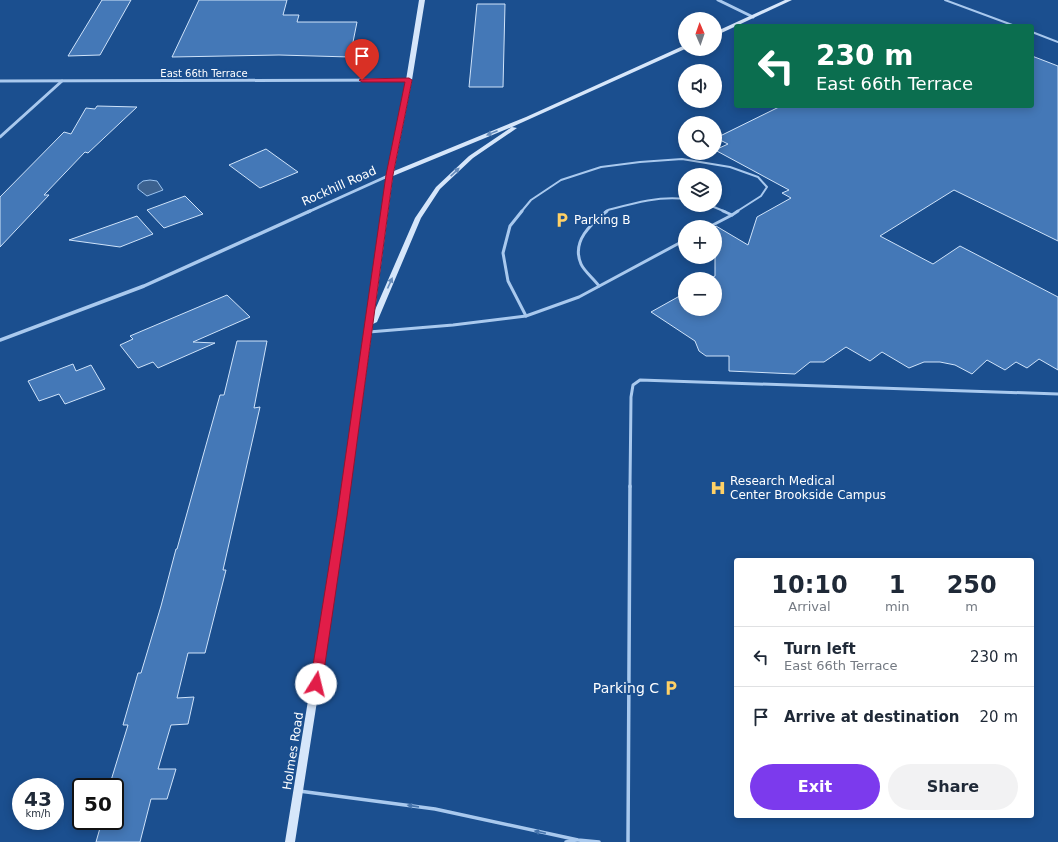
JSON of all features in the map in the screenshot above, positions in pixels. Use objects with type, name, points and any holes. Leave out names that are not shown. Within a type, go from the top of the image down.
[{"type":"main road","name":"Holmes Road","points":[[290,842],[342,516],[390,175],[409,80],[422,0]]},
{"type":"main road","points":[[737,24],[789,0]]},
{"type":"main road","points":[[722,31],[734,26]]},
{"type":"main road","name":"Rockhill Road","points":[[390,175],[528,118],[678,50]]},
{"type":"main road","name":"Holmes Road","points":[[368,332],[418,218],[438,188],[471,157],[528,118]]},
{"type":"street","points":[[718,0],[753,17]]},
{"type":"street","name":"East 66th Terrace","points":[[0,81],[409,80]]},
{"type":"street","points":[[0,137],[62,81]]},
{"type":"street","name":"Rockhill Road","points":[[0,340],[144,286],[390,175]]},
{"type":"lane","points":[[945,0],[1011,24]]},
{"type":"lane","points":[[1034,33],[1058,42]]},
{"type":"lane","points":[[526,316],[508,281],[503,253],[510,226],[531,200],[561,180],[601,168],[640,162],[682,159],[705,162],[758,177],[767,187],[761,196],[722,220]]},
{"type":"lane","points":[[599,286],[581,264],[578,245],[590,225],[608,210],[636,202],[669,197],[678,198]]},
{"type":"lane","points":[[722,211],[732,215]]},
{"type":"lane","points":[[368,332],[453,325],[526,316],[579,297],[678,244]]},
{"type":"lane","points":[[628,842],[631,397],[633,385],[640,380],[1058,394]]},
{"type":"lane","points":[[299,791],[435,809],[578,840],[599,842]]},
{"type":"lane","points":[[566,842],[578,840]]},
{"type":"water","points":[[143,181],[157,181],[163,190],[147,196],[138,189],[138,185]]},
{"type":"building","points":[[102,0],[131,0],[100,55],[68,56]]},
{"type":"building","points":[[199,0],[287,0],[283,15],[299,15],[297,22],[357,22],[350,57],[279,55],[172,57]]},
{"type":"building","points":[[477,4],[505,4],[503,87],[469,87]]},
{"type":"building","points":[[1034,57],[1058,66],[1058,241],[954,190],[880,236],[933,264],[960,246],[1058,297],[1058,370],[1039,359],[1027,368],[1016,362],[1005,370],[987,360],[972,374],[955,365],[940,362],[924,362],[909,368],[882,352],[870,361],[846,347],[824,362],[810,362],[795,374],[729,371],[729,356],[706,356],[699,351],[695,341],[651,312],[678,297],[678,316],[722,316],[722,272],[715,272],[715,264],[722,264],[722,230],[748,245],[757,217],[791,198],[782,193],[789,190],[722,154],[722,147],[728,144],[722,141],[722,135],[777,108],[1034,108]]},
{"type":"building","points":[[97,106],[137,107],[88,153],[85,152],[44,195],[49,195],[0,247],[0,197],[64,132],[71,134],[86,108],[95,109]]},
{"type":"building","points":[[266,149],[298,172],[260,188],[229,165]]},
{"type":"building","points":[[185,196],[203,214],[164,228],[147,210]]},
{"type":"building","points":[[137,216],[153,234],[120,247],[69,240]]},
{"type":"building","points":[[227,295],[250,317],[193,342],[215,343],[158,368],[153,362],[138,368],[120,345],[133,339],[130,336]]},
{"type":"building","points":[[237,341],[267,341],[254,408],[260,407],[223,570],[226,570],[205,653],[188,653],[177,698],[194,697],[188,724],[171,725],[158,769],[176,769],[167,799],[151,799],[140,842],[96,842],[99,830],[124,830],[124,778],[112,778],[128,725],[123,725],[138,673],[141,673],[161,606],[220,395],[224,395]]},
{"type":"building","points":[[73,364],[76,371],[91,365],[105,389],[65,404],[59,394],[39,401],[28,381]]},
{"type":"place","name":"Parking B","points":[[562,220]]},
{"type":"place","name":"Research Medical Center Brookside Campus","points":[[718,488]]},
{"type":"place","name":"Parking C","points":[[671,688]]},
{"type":"route","points":[[316,684],[342,516],[390,175],[409,80],[362,80]]}]
